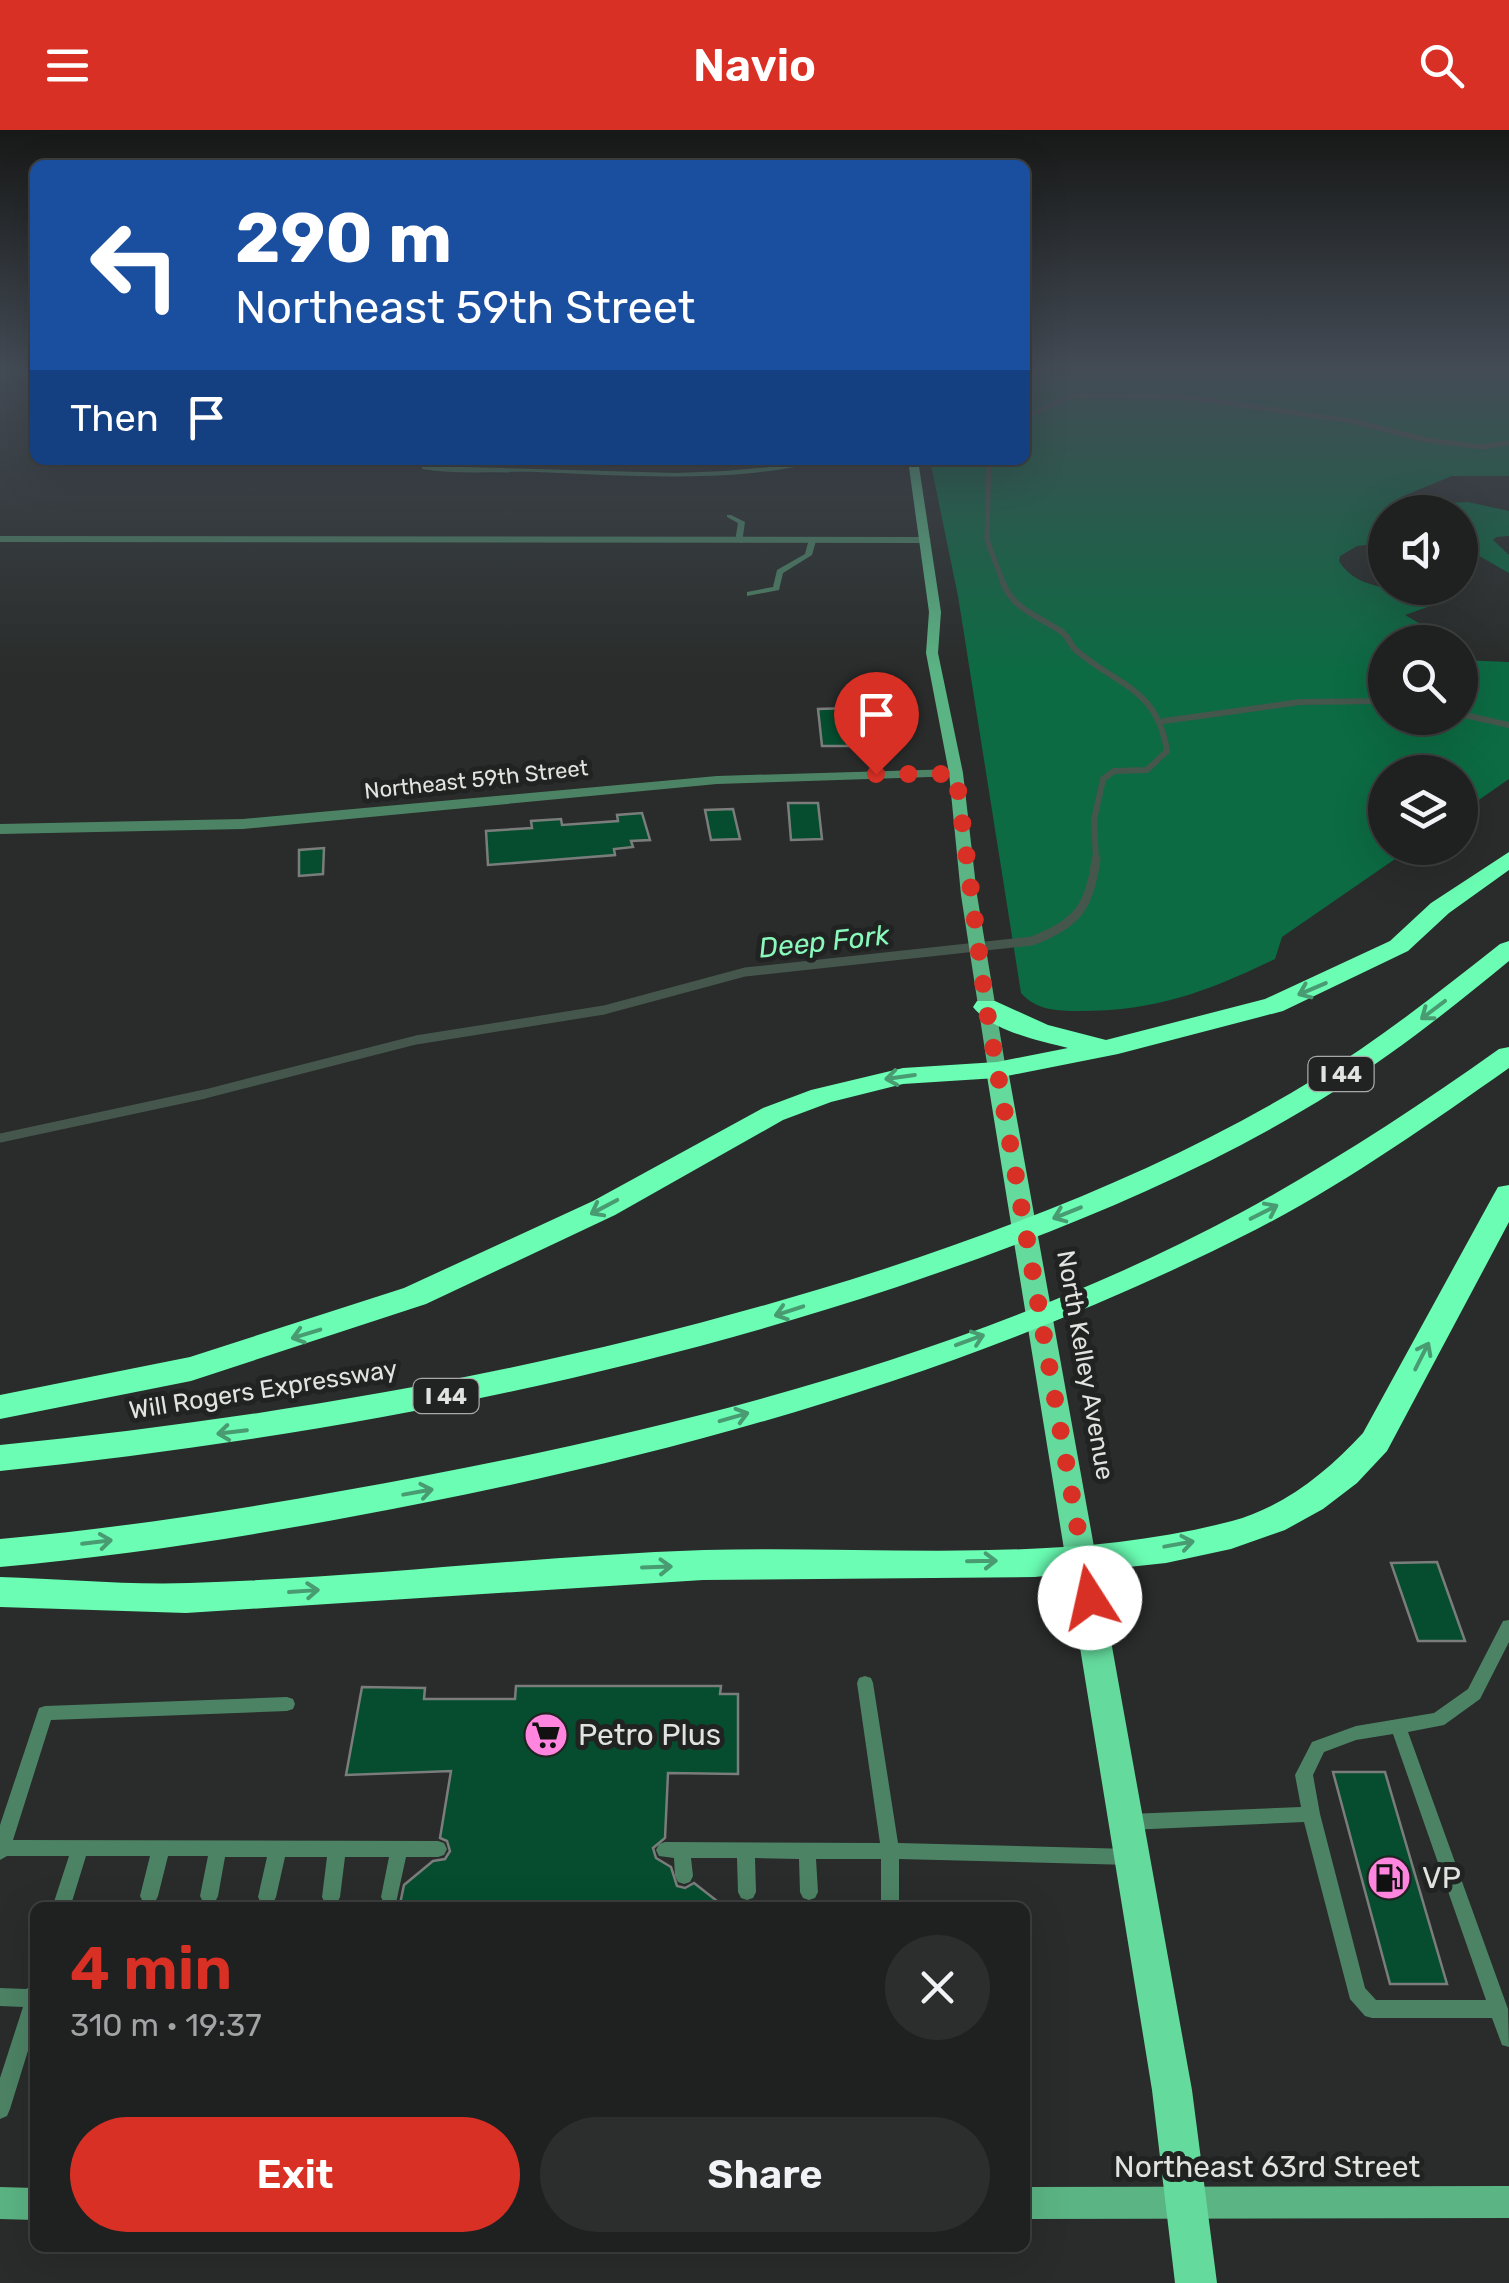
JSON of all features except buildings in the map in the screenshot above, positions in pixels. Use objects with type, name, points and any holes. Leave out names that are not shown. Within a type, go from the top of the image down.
[{"type":"highway","points":[[0,1408],[191,1369],[415,1296],[604,1208],[773,1114],[822,1096],[903,1076],[997,1070],[1118,1046],[1274,1006],[1344,976],[1399,946],[1440,908],[1509,858]]},
{"type":"highway","name":"Will Rogers Expressway","points":[[0,1458],[260,1429],[395,1406],[639,1353],[882,1282],[1072,1212],[1286,1108],[1373,1054],[1509,949]]},
{"type":"highway","points":[[986,1006],[1024,1028],[1070,1042],[1118,1046]]},
{"type":"highway","points":[[0,1553],[209,1529],[452,1486],[641,1443],[878,1373],[1093,1293],[1177,1256],[1343,1170],[1411,1128],[1509,1056]]},
{"type":"highway","points":[[0,1592],[207,1598],[560,1570],[1083,1560],[1232,1534],[1276,1519],[1350,1472],[1375,1442],[1509,1194]]},
{"type":"main road","name":"North Kelley Avenue","points":[[997,1070],[1172,2090],[1196,2283]]},
{"type":"street","name":"North Kelley Avenue","points":[[915,471],[935,612],[932,653],[956,774],[997,1070]]},
{"type":"street","points":[[0,539],[925,540]]},
{"type":"street","name":"Northeast 59th Street","points":[[0,829],[243,824],[716,780],[956,774]]},
{"type":"street","name":"Northeast 63rd Street","points":[[1030,2202],[1509,2202]]},
{"type":"street","points":[[0,2204],[30,2204]]},
{"type":"lane","points":[[506,471],[772,471]]},
{"type":"lane","points":[[729,516],[742,522],[739,541]]},
{"type":"lane","points":[[750,594],[776,588],[780,572],[808,555],[812,541]]},
{"type":"lane","points":[[1499,2009],[1372,2009],[1357,1994],[1304,1775],[1318,1748],[1356,1733],[1438,1720],[1474,1694],[1509,1626]]},
{"type":"lane","points":[[865,1683],[890,1852],[890,1902]]},
{"type":"lane","points":[[287,1704],[45,1714],[0,1850],[438,1849]]},
{"type":"lane","points":[[1398,1726],[1509,2038]]},
{"type":"lane","points":[[684,1876],[674,1850],[890,1852],[1130,1840],[1311,1814]]},
{"type":"lane","points":[[63,1902],[80,1848]]},
{"type":"lane","points":[[149,1896],[161,1849]]},
{"type":"lane","points":[[209,1896],[218,1849]]},
{"type":"lane","points":[[267,1896],[278,1849]]},
{"type":"lane","points":[[331,1896],[337,1849]]},
{"type":"lane","points":[[390,1896],[399,1849]]},
{"type":"lane","points":[[746,1851],[747,1892]]},
{"type":"lane","points":[[807,1852],[809,1892]]},
{"type":"lane","points":[[0,1997],[30,1995]]},
{"type":"lane","points":[[0,2109],[30,2008]]},
{"type":"green space","points":[[932,471],[1509,471],[1509,476],[1452,476],[1406,495],[1368,495],[1368,545],[1357,546],[1340,556],[1339,561],[1357,579],[1368,584],[1368,605],[1433,605],[1405,615],[1422,625],[1368,625],[1368,735],[1478,735],[1478,661],[1509,662],[1509,779],[1478,801],[1478,755],[1368,755],[1368,865],[1386,865],[1282,937],[1275,959],[1203,990],[1132,1008],[1063,1011],[1040,1006],[1021,993],[958,596]]},
{"type":"green space","points":[[1478,504],[1509,511],[1509,536],[1493,540],[1509,555],[1509,573],[1478,555]]},
{"type":"waterway","name":"Deep Fork","points":[[989,471],[987,540],[1004,584]]},
{"type":"waterway","name":"Deep Fork","points":[[1004,584],[1021,606],[1062,632],[1076,650],[1145,700],[1162,730],[1167,751],[1147,770],[1114,771],[1103,779],[1094,820],[1096,859]]},
{"type":"waterway","points":[[1164,721],[1300,702],[1368,701]]},
{"type":"waterway","points":[[1478,718],[1509,725]]},
{"type":"waterway","name":"Deep Fork","points":[[0,1138],[205,1094],[416,1040],[604,1010],[745,972],[1032,941],[1060,928],[1079,912],[1090,890],[1096,859]]},
{"type":"place","name":"Petro Plus","points":[[546,1735]]},
{"type":"place","name":"VP","points":[[1389,1878]]},
{"type":"route","points":[[876,774],[956,774],[986,1006],[1090,1598]]}]
